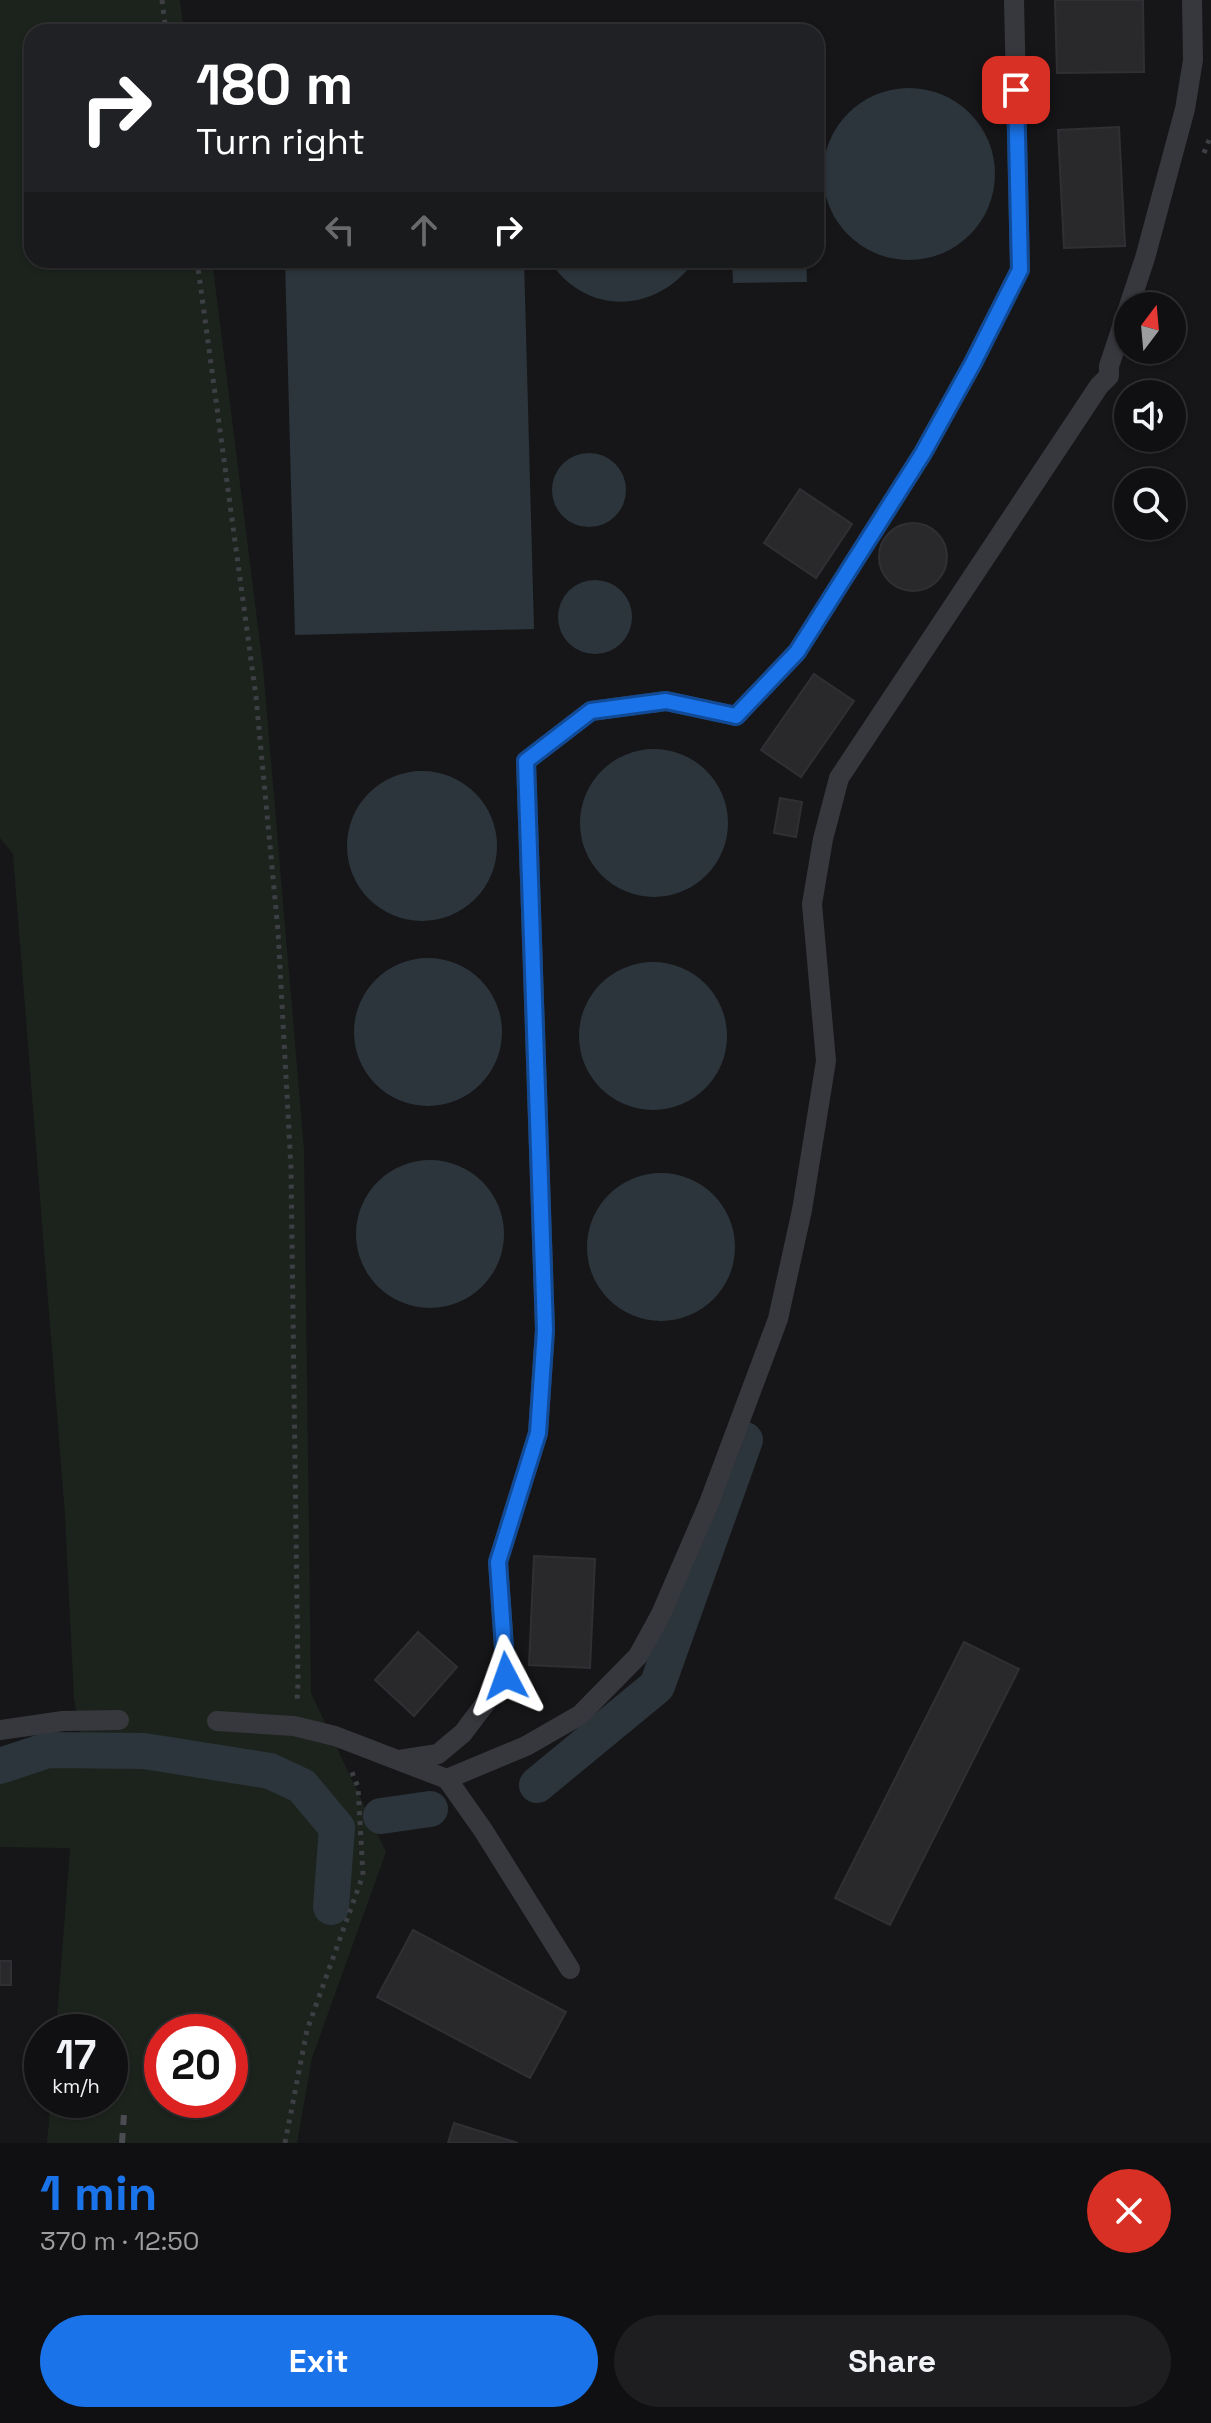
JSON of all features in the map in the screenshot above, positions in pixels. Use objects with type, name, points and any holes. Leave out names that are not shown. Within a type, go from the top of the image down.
[{"type":"lane","points":[[399,1760],[438,1754],[463,1733],[506,1676],[498,1562],[538,1433],[545,1330],[526,761],[591,711],[666,701],[736,716],[797,652],[923,453],[1020,270],[1014,0]]},
{"type":"lane","points":[[1134,292],[1185,109],[1193,60],[1192,0]]},
{"type":"lane","points":[[447,1779],[526,1746],[580,1715],[638,1656],[661,1614],[709,1503],[778,1319],[802,1210],[826,1061],[812,904],[823,839],[839,778],[1099,386],[1109,376],[1114,352]]},
{"type":"lane","points":[[0,1730],[63,1721],[119,1720]]},
{"type":"lane","points":[[217,1721],[294,1726],[335,1736],[447,1779],[483,1830],[570,1969]]},
{"type":"path","points":[[162,0],[165,24]]},
{"type":"path","points":[[198,268],[256,697],[278,931],[291,1168],[298,1681],[294,1726]]},
{"type":"path","points":[[285,2143],[307,2030],[363,1875],[358,1787],[335,1736]]},
{"type":"shaded area","points":[[0,0],[180,0],[183,24],[24,24],[24,268],[213,268],[263,667],[304,1149],[311,1693],[386,1852],[312,2058],[297,2143],[47,2143],[49,2118],[128,2118],[128,2014],[57,2014],[70,1848],[0,1847],[0,1749],[80,1734],[74,1698],[65,1515],[13,854],[0,838]]},
{"type":"shaded area","points":[[892,89],[926,89],[957,102],[981,126],[994,157],[994,191],[981,222],[957,246],[926,259],[892,259],[861,246],[837,222],[824,191],[824,157],[837,126],[861,102]]},
{"type":"shaded area","points":[[285,268],[524,268],[534,629],[295,635]]},
{"type":"shaded area","points":[[555,268],[688,268],[662,291],[642,299],[622,302],[582,292]]},
{"type":"shaded area","points":[[732,268],[806,268],[807,282],[733,283]]},
{"type":"shaded area","points":[[589,453],[603,456],[615,464],[623,476],[626,490],[623,504],[615,516],[603,524],[589,527],[575,524],[563,516],[555,504],[552,490],[555,476],[563,464],[575,456]]},
{"type":"shaded area","points":[[595,580],[609,583],[621,591],[629,603],[632,617],[629,631],[621,643],[609,651],[595,654],[581,651],[569,643],[561,631],[558,617],[561,603],[569,591],[581,583]]},
{"type":"shaded area","points":[[654,749],[683,754],[707,770],[723,794],[728,823],[723,852],[707,876],[683,892],[654,897],[625,892],[601,876],[585,852],[580,823],[585,794],[601,770],[625,754]]},
{"type":"shaded area","points":[[422,771],[451,777],[475,793],[491,817],[497,846],[491,875],[475,899],[451,915],[422,921],[393,915],[369,899],[353,875],[347,846],[353,817],[369,793],[393,777]]},
{"type":"shaded area","points":[[428,958],[456,963],[481,979],[497,1004],[502,1032],[497,1060],[481,1085],[456,1101],[428,1106],[400,1101],[375,1085],[359,1060],[354,1032],[359,1004],[375,979],[400,963]]},
{"type":"shaded area","points":[[653,962],[682,967],[706,983],[722,1007],[727,1036],[722,1065],[706,1089],[682,1105],[653,1110],[624,1105],[600,1089],[584,1065],[579,1036],[584,1007],[600,983],[624,967]]},
{"type":"shaded area","points":[[430,1160],[458,1165],[483,1181],[499,1206],[504,1234],[499,1262],[483,1287],[458,1303],[430,1308],[402,1303],[377,1287],[361,1262],[356,1234],[361,1206],[377,1181],[402,1165]]},
{"type":"shaded area","points":[[661,1173],[690,1178],[714,1194],[730,1218],[735,1247],[730,1276],[714,1300],[690,1316],[661,1321],[632,1316],[608,1300],[592,1276],[587,1247],[592,1218],[608,1194],[632,1178]]},
{"type":"building","points":[[1055,0],[1143,0],[1144,72],[1057,73]]},
{"type":"building","points":[[1119,127],[1125,246],[1064,248],[1058,130]]},
{"type":"building","points":[[800,489],[852,524],[816,578],[764,543]]},
{"type":"building","points":[[913,523],[937,533],[947,557],[937,581],[913,591],[889,581],[879,557],[889,533]]},
{"type":"building","points":[[814,674],[854,701],[801,777],[761,750]]},
{"type":"building","points":[[780,798],[802,802],[796,837],[774,833]]},
{"type":"building","points":[[534,1556],[595,1559],[590,1668],[529,1665]]},
{"type":"building","points":[[418,1632],[457,1667],[414,1716],[375,1680]]},
{"type":"building","points":[[964,1642],[1019,1669],[890,1925],[835,1898]]},
{"type":"building","points":[[413,1930],[566,2012],[530,2078],[377,1997]]},
{"type":"building","points":[[0,1961],[11,1961],[11,1985],[0,1985]]},
{"type":"building","points":[[454,2123],[518,2143],[448,2143]]},
{"type":"waterway","points":[[537,1785],[657,1686],[745,1440]]},
{"type":"waterway","points":[[0,1766],[48,1750],[144,1751],[270,1771],[302,1786],[337,1828],[331,1907]]},
{"type":"waterway","points":[[381,1816],[430,1809]]},
{"type":"railway","points":[[122,2143],[124,2118]]},
{"type":"route","points":[[506,1676],[498,1562],[538,1433],[545,1330],[526,761],[591,711],[666,701],[736,716],[797,652],[923,453],[1020,270],[1016,90]]}]
